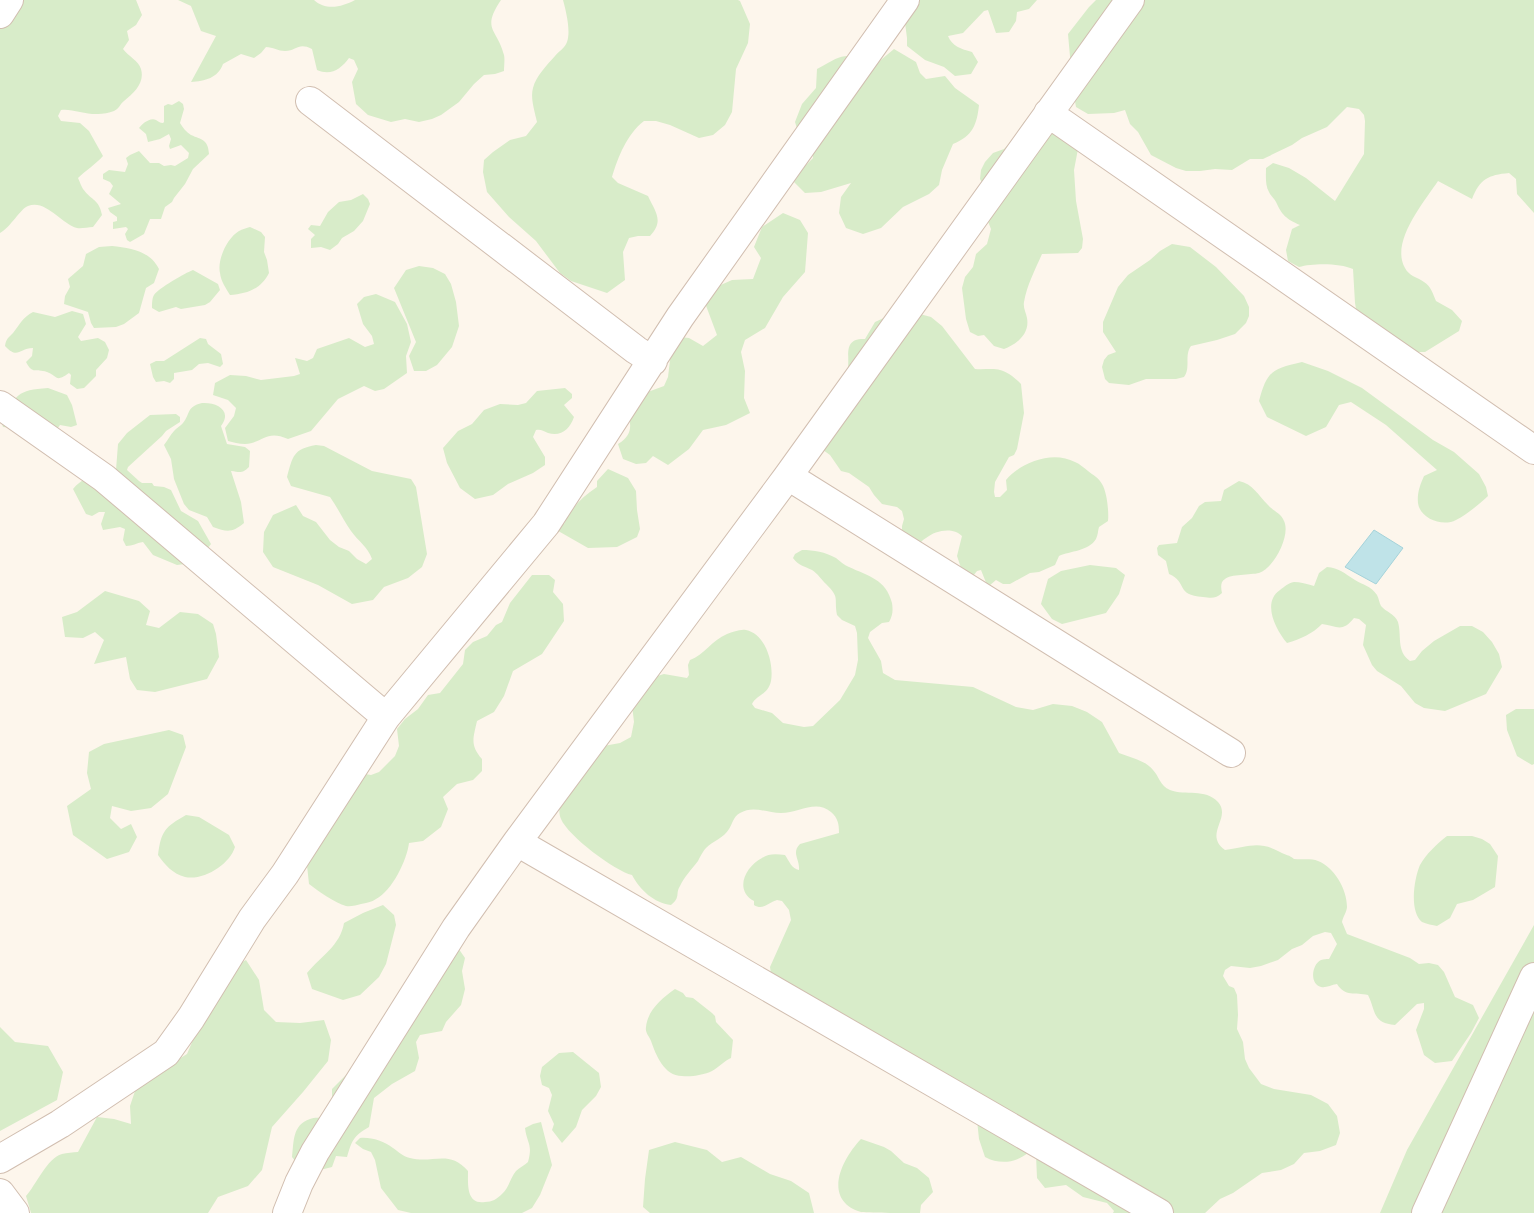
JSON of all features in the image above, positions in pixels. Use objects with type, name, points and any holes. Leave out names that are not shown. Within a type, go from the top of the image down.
[{"type":"street","points":[[0,14],[9,0]]},
{"type":"street","points":[[287,1213],[299,1183],[315,1152],[456,928],[517,842],[788,476],[1130,0]]},
{"type":"street","points":[[0,1158],[60,1124],[166,1053],[191,1018],[252,919],[285,874],[386,717],[546,524],[680,317],[900,2]]},
{"type":"street","points":[[310,101],[636,350],[653,361]]},
{"type":"street","points":[[1048,113],[1534,450]]},
{"type":"street","points":[[0,405],[104,478],[386,717]]},
{"type":"street","points":[[788,476],[1231,754]]},
{"type":"street","points":[[517,842],[1159,1213]]},
{"type":"street","points":[[1426,1213],[1534,977]]},
{"type":"street","points":[[0,1193],[14,1213]]},
{"type":"green space","points":[[20,0],[136,0],[142,15],[136,25],[127,31],[129,40],[123,49],[138,63],[141,69],[140,83],[135,91],[112,112],[94,114],[61,110],[58,116],[61,121],[80,123],[89,131],[103,156],[78,178],[83,189],[97,203],[101,210],[102,215],[93,227],[77,228],[71,226],[47,209],[35,205],[25,208],[0,233],[0,25]]},
{"type":"green space","points":[[178,0],[314,0],[324,6],[334,7],[355,0],[501,0],[495,10],[491,23],[504,55],[504,71],[484,75],[459,102],[441,115],[419,122],[405,119],[391,122],[368,115],[356,104],[352,82],[358,69],[354,60],[349,58],[335,70],[322,72],[317,70],[312,49],[304,46],[289,51],[266,47],[254,58],[241,54],[223,64],[214,76],[201,81],[191,82],[216,36],[201,31],[191,6]]},
{"type":"green space","points":[[563,0],[738,0],[750,24],[748,43],[736,69],[732,112],[725,125],[713,135],[699,138],[670,125],[656,121],[644,121],[633,132],[624,146],[612,177],[618,183],[648,196],[658,221],[650,236],[629,238],[623,252],[625,280],[607,293],[571,281],[560,273],[536,241],[509,217],[487,192],[483,172],[484,160],[510,140],[526,136],[537,122],[532,96],[534,84],[545,67],[567,42],[568,21]]},
{"type":"green space","points":[[902,0],[1037,0],[1029,9],[1017,12],[1016,21],[1009,32],[996,33],[988,10],[984,11],[963,33],[948,36],[957,47],[972,52],[978,62],[971,74],[955,76],[944,67],[925,60],[907,46]]},
{"type":"green space","points":[[1096,0],[1534,0],[1534,213],[1517,194],[1516,179],[1509,173],[1495,175],[1486,179],[1478,187],[1472,199],[1438,181],[1417,211],[1405,235],[1402,246],[1402,258],[1407,271],[1426,284],[1436,301],[1452,310],[1462,321],[1459,331],[1425,352],[1418,352],[1405,344],[1360,332],[1355,303],[1353,269],[1326,264],[1299,267],[1288,261],[1286,250],[1292,229],[1300,225],[1291,221],[1280,210],[1266,183],[1266,168],[1273,163],[1289,168],[1306,178],[1335,201],[1364,154],[1365,121],[1364,115],[1359,109],[1347,107],[1327,127],[1263,159],[1250,159],[1232,170],[1186,171],[1176,168],[1151,155],[1138,132],[1130,124],[1125,110],[1114,113],[1088,114],[1076,107],[1068,34]]},
{"type":"green space","points":[[894,49],[916,62],[920,73],[926,79],[945,76],[955,88],[979,105],[978,112],[973,129],[960,141],[953,144],[942,170],[939,185],[929,194],[903,207],[881,228],[863,234],[846,228],[839,213],[841,197],[851,183],[821,192],[805,193],[794,182],[813,158],[812,150],[799,135],[795,122],[802,104],[816,88],[817,69],[840,57],[846,56],[876,64]]},
{"type":"green space","points":[[179,101],[183,104],[184,109],[180,123],[189,134],[206,143],[209,154],[193,169],[172,202],[165,207],[161,219],[150,219],[144,234],[130,242],[125,234],[128,229],[126,227],[113,229],[113,222],[117,221],[117,217],[108,208],[121,204],[109,194],[113,186],[110,182],[103,179],[103,174],[109,170],[125,172],[128,164],[126,158],[139,151],[150,163],[159,163],[164,166],[175,166],[188,158],[189,153],[181,145],[170,149],[171,139],[169,134],[148,142],[146,134],[139,128],[151,119],[163,123],[164,106],[172,105]]},
{"type":"green space","points":[[1030,117],[1078,149],[1074,170],[1076,201],[1083,239],[1082,248],[1078,253],[1042,254],[1025,296],[1024,308],[1027,324],[1024,334],[1014,344],[1004,349],[994,346],[984,335],[978,336],[970,332],[966,319],[962,288],[965,277],[973,267],[976,254],[987,244],[991,229],[987,219],[984,186],[980,179],[981,170],[993,153],[1004,149],[1011,142],[1024,122]]},
{"type":"green space","points":[[363,194],[370,204],[363,221],[354,231],[342,238],[330,250],[321,247],[311,248],[311,239],[315,235],[308,229],[311,225],[320,226],[328,212],[339,202],[351,200]]},
{"type":"green space","points":[[783,213],[800,220],[808,233],[805,272],[783,297],[765,328],[745,340],[741,352],[745,371],[744,398],[750,413],[726,425],[703,430],[689,449],[668,465],[653,456],[646,463],[636,464],[623,459],[618,444],[627,436],[630,428],[627,408],[645,393],[664,386],[668,377],[671,352],[679,337],[689,338],[703,346],[717,335],[705,303],[714,288],[732,280],[753,279],[761,258],[754,247],[762,227]]},
{"type":"green space","points":[[250,227],[261,232],[265,237],[264,252],[269,273],[262,283],[253,290],[230,295],[221,276],[220,262],[227,244],[235,234],[240,230]]},
{"type":"green space","points":[[1172,244],[1190,247],[1216,267],[1244,296],[1249,307],[1249,316],[1246,323],[1235,334],[1191,346],[1184,377],[1176,379],[1146,379],[1129,385],[1109,383],[1105,379],[1102,367],[1108,355],[1116,352],[1103,332],[1103,322],[1118,287],[1128,275]]},
{"type":"green space","points":[[112,246],[133,249],[145,254],[151,258],[159,269],[154,283],[146,288],[139,313],[124,324],[116,327],[94,328],[88,312],[64,304],[65,296],[70,287],[68,279],[83,266],[86,254],[99,247]]},
{"type":"green space","points":[[419,266],[433,268],[445,274],[451,284],[456,302],[459,326],[452,347],[437,365],[426,371],[414,371],[409,356],[416,342],[394,288],[406,270]]},
{"type":"green space","points":[[193,270],[218,284],[220,290],[210,302],[205,305],[181,309],[176,307],[159,312],[152,308],[153,298],[157,292],[172,281]]},
{"type":"green space","points":[[376,294],[395,302],[407,324],[411,342],[406,356],[407,373],[384,389],[375,391],[364,386],[338,399],[311,431],[288,439],[275,435],[245,444],[228,441],[225,428],[234,416],[236,408],[228,400],[213,395],[215,383],[230,375],[246,376],[261,380],[294,376],[300,374],[295,358],[307,361],[313,358],[317,349],[349,338],[365,347],[374,344],[372,336],[363,324],[357,304],[364,297]]},
{"type":"green space","points":[[72,311],[83,314],[86,324],[78,337],[81,341],[98,338],[105,342],[109,350],[107,358],[96,370],[96,376],[84,388],[77,389],[70,384],[71,375],[69,373],[57,378],[47,372],[31,368],[26,362],[32,356],[33,348],[16,353],[5,346],[22,321],[33,312],[55,317]]},
{"type":"green space","points":[[916,313],[931,317],[942,326],[975,369],[1003,371],[1021,384],[1024,413],[1017,449],[1014,455],[1009,457],[995,482],[995,497],[1000,497],[1007,490],[1006,480],[1012,474],[1029,463],[1057,457],[1077,463],[1099,480],[1104,488],[1108,507],[1108,521],[1099,527],[1097,537],[1093,543],[1059,556],[1055,565],[1039,572],[1030,573],[1010,584],[1003,584],[996,580],[989,586],[981,570],[977,571],[973,576],[962,571],[957,556],[962,536],[954,531],[939,531],[930,535],[916,546],[902,534],[904,519],[902,511],[897,507],[882,504],[869,487],[849,473],[841,471],[830,455],[823,450],[817,424],[818,410],[846,375],[849,346],[852,342],[865,339],[875,322],[888,316]]},
{"type":"green space","points":[[200,338],[206,339],[208,344],[221,354],[223,364],[220,367],[208,363],[199,364],[192,370],[174,373],[174,379],[170,383],[164,381],[156,382],[150,364],[156,361],[164,361]]},
{"type":"green space","points":[[1302,362],[1328,371],[1362,388],[1433,440],[1454,452],[1479,474],[1486,487],[1488,496],[1465,515],[1451,522],[1439,522],[1427,517],[1420,509],[1418,492],[1424,476],[1437,470],[1386,425],[1351,402],[1339,405],[1326,427],[1306,436],[1267,417],[1259,401],[1268,377],[1277,370]]},
{"type":"green space","points":[[48,388],[67,395],[72,405],[77,425],[71,427],[60,425],[55,432],[3,427],[1,421],[10,405],[18,396],[30,390]]},
{"type":"green space","points":[[565,388],[572,394],[572,398],[564,405],[574,417],[570,425],[564,431],[557,434],[536,430],[533,437],[545,457],[545,465],[533,473],[508,484],[493,495],[475,499],[460,488],[447,463],[443,448],[458,431],[472,424],[484,410],[500,404],[518,405],[526,403],[537,391]]},
{"type":"green space","points":[[202,403],[213,404],[224,411],[225,416],[221,426],[227,444],[245,447],[250,451],[249,467],[243,472],[231,471],[241,502],[244,523],[233,530],[226,531],[213,527],[207,517],[189,510],[184,504],[174,479],[171,459],[164,445],[183,423],[191,408]]},
{"type":"green space","points":[[176,414],[180,417],[180,422],[166,431],[127,470],[142,483],[152,483],[154,486],[171,490],[181,511],[198,521],[211,544],[199,560],[193,563],[177,565],[153,555],[143,542],[126,546],[123,540],[125,529],[120,527],[103,530],[101,524],[105,512],[99,512],[92,516],[86,514],[73,489],[85,479],[106,475],[116,470],[118,444],[127,433],[150,415]]},
{"type":"green space","points":[[316,445],[324,446],[372,471],[411,479],[416,487],[427,554],[422,567],[408,578],[384,587],[373,600],[352,604],[318,585],[273,567],[263,552],[264,532],[273,515],[296,505],[303,516],[316,522],[330,540],[339,547],[349,551],[366,564],[372,559],[368,551],[348,527],[330,497],[291,486],[287,477],[295,455],[298,451]]},
{"type":"green space","points":[[608,469],[628,478],[636,491],[640,529],[637,537],[617,547],[588,548],[546,524],[564,524],[578,503],[597,487],[597,481]]},
{"type":"green space","points":[[1239,481],[1252,487],[1283,518],[1286,527],[1280,550],[1265,570],[1259,573],[1231,576],[1223,580],[1222,593],[1218,596],[1208,598],[1189,594],[1175,577],[1169,574],[1166,561],[1158,555],[1157,548],[1159,545],[1177,543],[1182,527],[1192,518],[1199,506],[1205,502],[1221,501],[1224,490]]},
{"type":"green space","points":[[802,550],[811,550],[836,558],[847,566],[881,583],[889,595],[893,610],[889,622],[882,623],[870,632],[868,638],[881,661],[883,673],[895,680],[973,687],[1016,707],[1033,710],[1053,704],[1072,706],[1087,712],[1102,722],[1119,753],[1146,764],[1155,772],[1167,788],[1176,792],[1207,795],[1218,802],[1222,814],[1217,838],[1219,844],[1225,850],[1259,845],[1273,848],[1294,859],[1309,859],[1324,864],[1334,873],[1345,893],[1347,907],[1342,922],[1347,934],[1410,958],[1419,964],[1429,963],[1438,965],[1444,972],[1455,997],[1473,1005],[1479,1018],[1452,1061],[1435,1063],[1424,1055],[1416,1030],[1424,1009],[1424,1003],[1417,1004],[1395,1025],[1388,1024],[1378,1019],[1368,995],[1343,991],[1337,984],[1325,987],[1317,985],[1313,978],[1316,965],[1321,960],[1329,959],[1337,944],[1331,933],[1325,932],[1313,936],[1278,960],[1261,966],[1250,968],[1231,966],[1225,970],[1223,976],[1229,986],[1234,988],[1237,995],[1237,1029],[1243,1042],[1245,1059],[1249,1068],[1261,1084],[1274,1089],[1311,1095],[1328,1104],[1337,1116],[1340,1133],[1336,1145],[1320,1151],[1304,1153],[1294,1164],[1281,1170],[1262,1173],[1233,1193],[1220,1199],[1205,1213],[1113,1213],[1114,1211],[1107,1203],[1083,1197],[1066,1185],[1045,1188],[1037,1178],[1036,1155],[1029,1152],[1019,1159],[1008,1162],[991,1160],[985,1157],[979,1139],[977,1120],[772,980],[770,967],[791,920],[789,910],[782,901],[777,900],[763,907],[754,905],[754,901],[744,891],[744,879],[756,862],[765,856],[776,854],[785,855],[793,866],[799,870],[796,850],[800,844],[839,833],[838,821],[831,812],[825,808],[813,807],[781,813],[755,809],[740,813],[734,818],[727,832],[704,851],[686,876],[676,900],[671,905],[653,899],[643,891],[632,875],[615,867],[593,852],[565,826],[560,815],[560,804],[598,747],[620,743],[631,737],[634,722],[632,705],[654,677],[664,674],[687,678],[690,660],[700,655],[727,634],[746,630],[759,637],[763,643],[770,658],[772,674],[771,681],[765,692],[752,704],[755,708],[772,713],[783,723],[804,727],[813,726],[840,700],[855,675],[858,660],[857,633],[855,626],[842,620],[837,615],[836,598],[833,592],[812,570],[793,558],[795,554]]},
{"type":"green space","points":[[1090,565],[1116,568],[1125,575],[1119,594],[1106,613],[1062,624],[1052,619],[1041,604],[1048,579],[1061,571]]},
{"type":"green space","points":[[1327,567],[1341,571],[1375,592],[1381,606],[1397,619],[1401,648],[1410,661],[1415,660],[1434,641],[1460,626],[1472,626],[1483,632],[1499,654],[1502,667],[1486,694],[1445,711],[1424,708],[1415,703],[1401,686],[1377,671],[1372,665],[1363,645],[1366,625],[1359,619],[1354,618],[1343,627],[1322,624],[1306,636],[1287,643],[1278,630],[1272,616],[1272,601],[1275,595],[1286,585],[1294,582],[1314,586],[1319,573]]},
{"type":"green space","points":[[532,575],[549,575],[555,580],[553,592],[563,604],[564,621],[542,654],[513,671],[504,696],[494,712],[477,721],[473,741],[482,759],[482,771],[473,780],[457,784],[443,797],[448,809],[441,827],[423,841],[409,843],[398,874],[382,895],[371,902],[346,906],[309,884],[306,856],[354,772],[371,775],[379,772],[395,756],[399,746],[397,729],[405,719],[418,709],[428,695],[440,693],[463,664],[465,650],[473,642],[487,636],[496,625],[502,622],[510,603]]},
{"type":"green space","points":[[105,591],[139,601],[150,611],[146,625],[159,628],[180,612],[198,614],[213,624],[219,657],[207,679],[155,692],[137,690],[130,679],[126,657],[94,664],[104,640],[95,632],[83,638],[65,637],[62,617],[77,612]]},
{"type":"green space","points":[[1516,709],[1534,709],[1534,764],[1532,765],[1517,756],[1507,730],[1506,715]]},
{"type":"green space","points":[[169,730],[183,735],[186,747],[168,794],[151,808],[131,811],[112,806],[110,818],[121,829],[131,824],[137,837],[129,852],[107,859],[73,835],[67,806],[91,789],[87,773],[89,752],[104,744]]},
{"type":"green space","points":[[186,815],[199,817],[229,835],[235,847],[222,865],[208,874],[192,878],[177,874],[166,866],[158,855],[165,830]]},
{"type":"green space","points":[[1447,836],[1472,836],[1490,844],[1498,856],[1495,887],[1473,900],[1457,904],[1450,918],[1437,926],[1422,922],[1418,917],[1414,903],[1415,886],[1422,861]]},
{"type":"green space","points":[[383,905],[394,915],[396,925],[386,964],[379,977],[360,995],[343,1000],[312,989],[307,973],[334,944],[342,931],[344,923]]},
{"type":"green space","points":[[1534,925],[1534,1213],[1380,1213],[1407,1150]]},
{"type":"green space","points":[[454,942],[465,958],[462,971],[465,989],[461,1005],[446,1022],[442,1031],[420,1035],[416,1042],[419,1058],[415,1071],[392,1084],[374,1098],[369,1127],[354,1139],[347,1157],[336,1156],[332,1167],[320,1170],[299,1166],[292,1157],[295,1135],[300,1125],[312,1118],[326,1117],[337,1106],[332,1097],[332,1089],[348,1073],[355,1071]]},
{"type":"green space","points":[[246,960],[259,980],[264,1010],[276,1022],[300,1023],[324,1020],[331,1040],[328,1061],[272,1127],[262,1170],[248,1186],[218,1197],[208,1213],[31,1213],[26,1196],[42,1172],[51,1161],[62,1154],[78,1152],[97,1117],[131,1124],[130,1106],[137,1085],[187,1054],[193,1040],[195,1004],[222,973]]},
{"type":"green space","points":[[675,989],[686,997],[693,998],[712,1013],[715,1016],[716,1022],[733,1040],[731,1058],[709,1072],[686,1076],[670,1072],[658,1058],[647,1033],[647,1021],[652,1010]]},
{"type":"green space","points":[[0,1027],[15,1042],[48,1046],[63,1072],[57,1100],[0,1131]]},
{"type":"green space","points":[[573,1052],[599,1073],[601,1087],[596,1096],[582,1110],[576,1127],[562,1143],[552,1130],[554,1124],[548,1111],[552,1095],[549,1088],[542,1085],[540,1076],[542,1067],[559,1053]]},
{"type":"green space","points":[[541,1122],[552,1165],[540,1195],[532,1208],[522,1213],[411,1213],[398,1210],[381,1188],[375,1160],[371,1152],[355,1143],[360,1138],[373,1139],[386,1143],[410,1158],[440,1158],[461,1164],[468,1171],[468,1187],[471,1197],[479,1202],[488,1202],[502,1194],[516,1171],[528,1162],[530,1148],[525,1128]]},
{"type":"green space","points":[[861,1139],[891,1151],[904,1163],[917,1168],[929,1178],[933,1192],[921,1205],[920,1213],[861,1212],[849,1206],[842,1198],[839,1189],[839,1179],[842,1168]]},
{"type":"green space","points":[[675,1142],[707,1150],[722,1162],[741,1157],[770,1174],[791,1181],[809,1193],[814,1213],[650,1213],[643,1207],[649,1150]]},
{"type":"water","points":[[1374,530],[1403,548],[1376,584],[1345,567]]}]
